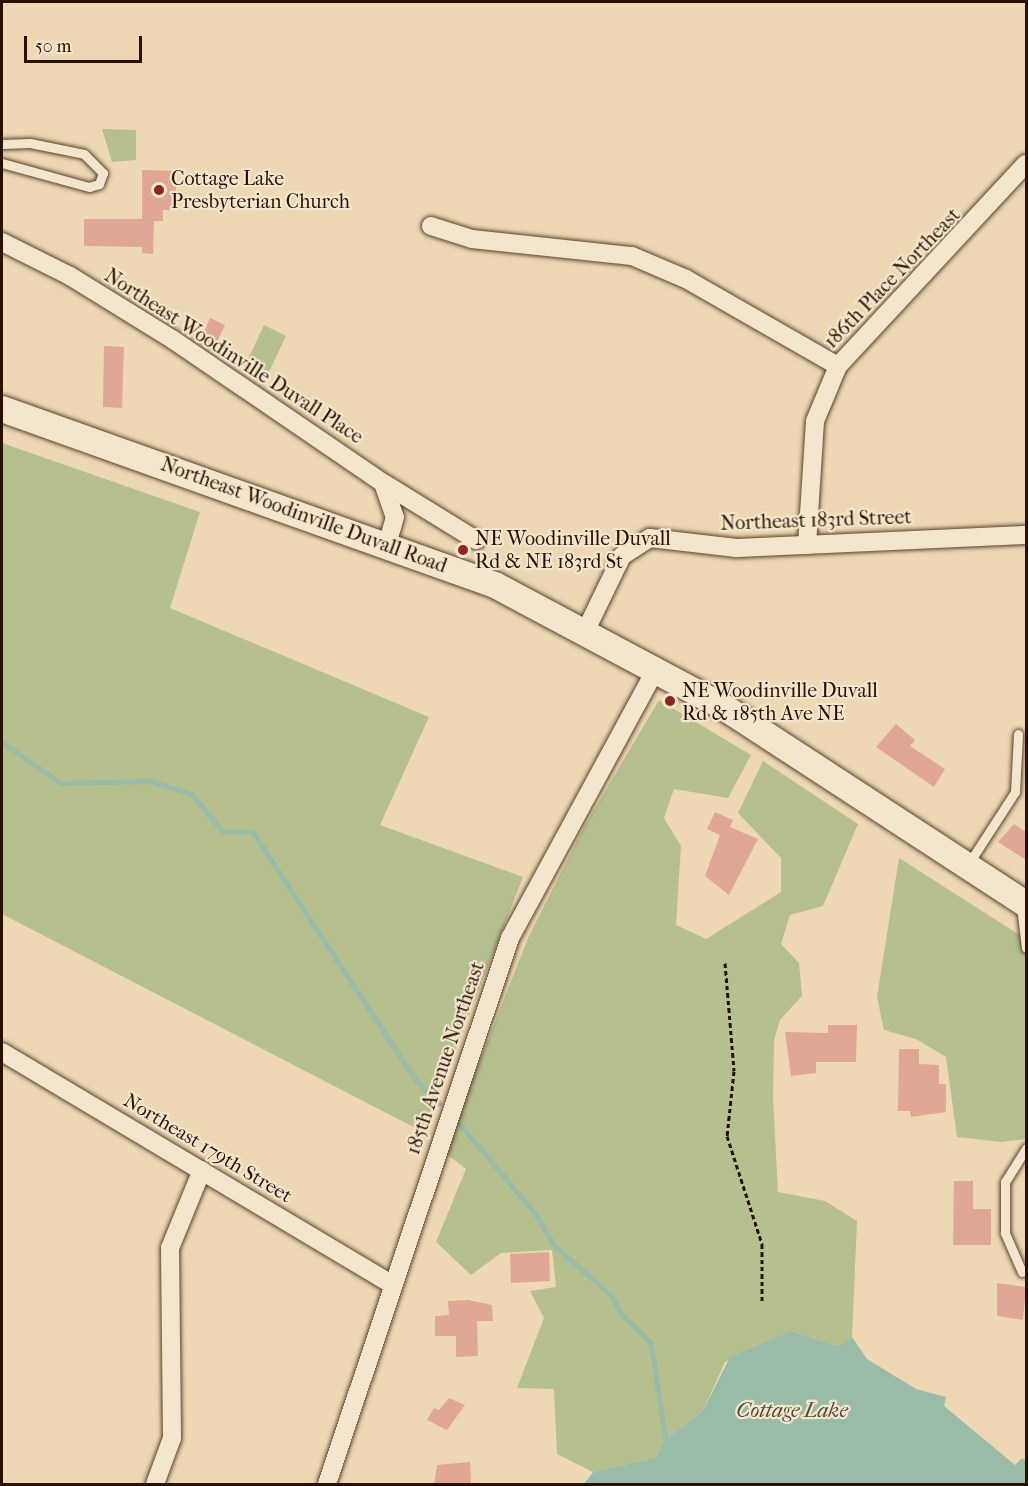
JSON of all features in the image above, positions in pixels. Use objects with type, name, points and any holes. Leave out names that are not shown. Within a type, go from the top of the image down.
[{"type":"main road","name":"Northeast Woodinville Duvall Road","points":[[2,409],[388,542],[495,585],[657,667],[1023,902]]},
{"type":"street","name":"186th Place Northeast","points":[[807,544],[815,421],[838,366],[1026,164]]},
{"type":"street","points":[[431,226],[472,239],[632,256],[686,279],[838,366]]},
{"type":"street","name":"Northeast Woodinville Duvall Place","points":[[2,242],[70,276],[172,339],[384,483],[476,540]]},
{"type":"street","points":[[384,483],[395,517],[388,542]]},
{"type":"street","name":"Northeast 183rd Street","points":[[586,630],[622,556],[650,538],[736,548],[1026,535]]},
{"type":"street","name":"185th Avenue Northeast","points":[[327,1485],[391,1284],[510,938],[657,667]]},
{"type":"street","name":"Northeast 179th Street","points":[[2,1052],[391,1284]]},
{"type":"street","points":[[156,1485],[172,1438],[170,1248],[202,1170]]},
{"type":"lane","points":[[2,144],[30,143],[84,154],[103,173],[99,184],[89,187],[2,163]]},
{"type":"lane","points":[[967,865],[1014,792],[1018,734]]},
{"type":"lane","points":[[1023,902],[1026,948]]},
{"type":"lane","points":[[1022,1272],[1005,1233],[1005,1182],[1026,1148]]},
{"type":"path","points":[[725,963],[734,1071],[727,1136],[762,1244],[762,1302]]},
{"type":"shaded area","points":[[102,129],[136,130],[136,160],[112,162]]},
{"type":"shaded area","points":[[264,325],[286,336],[266,378],[244,368]]},
{"type":"shaded area","points":[[2,443],[200,512],[170,608],[429,717],[380,825],[523,877],[423,1132],[2,914]]},
{"type":"shaded area","points":[[659,700],[751,755],[728,798],[674,789],[664,818],[681,846],[676,925],[706,939],[781,892],[781,858],[738,813],[763,761],[858,824],[823,906],[790,915],[781,944],[799,963],[802,996],[780,1020],[774,1040],[773,1098],[778,1192],[825,1201],[857,1221],[852,1337],[838,1346],[791,1331],[725,1362],[703,1411],[666,1439],[655,1458],[593,1472],[557,1454],[554,1389],[517,1388],[544,1318],[530,1291],[556,1287],[552,1250],[501,1253],[471,1275],[436,1242],[466,1169],[444,1152],[528,938],[584,827]]},
{"type":"shaded area","points":[[899,858],[1026,939],[1026,1139],[1002,1142],[957,1137],[946,1057],[916,1039],[884,1030],[877,997]]},
{"type":"water","name":"Cottage Lake","points":[[791,1331],[838,1346],[852,1337],[867,1359],[916,1389],[946,1397],[944,1406],[1015,1465],[1022,1458],[1026,1461],[1026,1484],[584,1484],[593,1472],[655,1458],[666,1439],[703,1411],[730,1357]]},
{"type":"building","name":"Cottage Lake Presbyterian Church","points":[[142,170],[176,171],[176,210],[163,210],[163,221],[154,221],[153,254],[142,253],[142,247],[84,246],[84,219],[142,219]]},
{"type":"building","points":[[210,318],[225,325],[215,346],[201,339]]},
{"type":"building","points":[[104,346],[124,347],[122,408],[103,407]]},
{"type":"building","points":[[896,724],[915,740],[910,746],[945,769],[934,787],[876,747]]},
{"type":"building","points":[[715,812],[733,820],[730,827],[758,839],[729,895],[705,876],[720,835],[707,829]]},
{"type":"building","points":[[1014,824],[1026,832],[1026,860],[998,842]]},
{"type":"building","points":[[828,1025],[857,1025],[856,1062],[816,1062],[816,1073],[791,1076],[785,1032],[828,1033]]},
{"type":"building","points":[[899,1049],[919,1049],[919,1064],[939,1065],[939,1084],[946,1084],[946,1112],[911,1117],[910,1111],[898,1111]]},
{"type":"building","points":[[954,1181],[973,1181],[973,1209],[991,1209],[991,1245],[953,1245]]},
{"type":"building","points":[[549,1252],[550,1281],[511,1283],[510,1254]]},
{"type":"building","points":[[997,1283],[1026,1287],[1023,1320],[997,1316]]},
{"type":"building","points":[[468,1300],[492,1305],[493,1321],[477,1321],[478,1356],[456,1357],[456,1336],[435,1336],[435,1316],[449,1315],[448,1301]]},
{"type":"building","points":[[449,1398],[465,1405],[447,1430],[427,1420],[434,1408],[439,1410]]},
{"type":"building","points":[[470,1462],[471,1485],[434,1485],[437,1465]]},
{"type":"waterway","points":[[2,742],[61,783],[150,781],[192,794],[223,832],[253,832],[416,1080],[439,1103]]},
{"type":"waterway","points":[[459,1123],[536,1214],[553,1244],[612,1296],[622,1314],[651,1343],[666,1439]]},
{"type":"place","name":"Cottage Lake Presbyterian Church","points":[[159,190]]},
{"type":"place","name":"NE Woodinville Duvall Rd & NE 183rd St","points":[[463,550]]},
{"type":"place","name":"NE Woodinville Duvall Rd & 185th Ave NE","points":[[670,701]]}]
